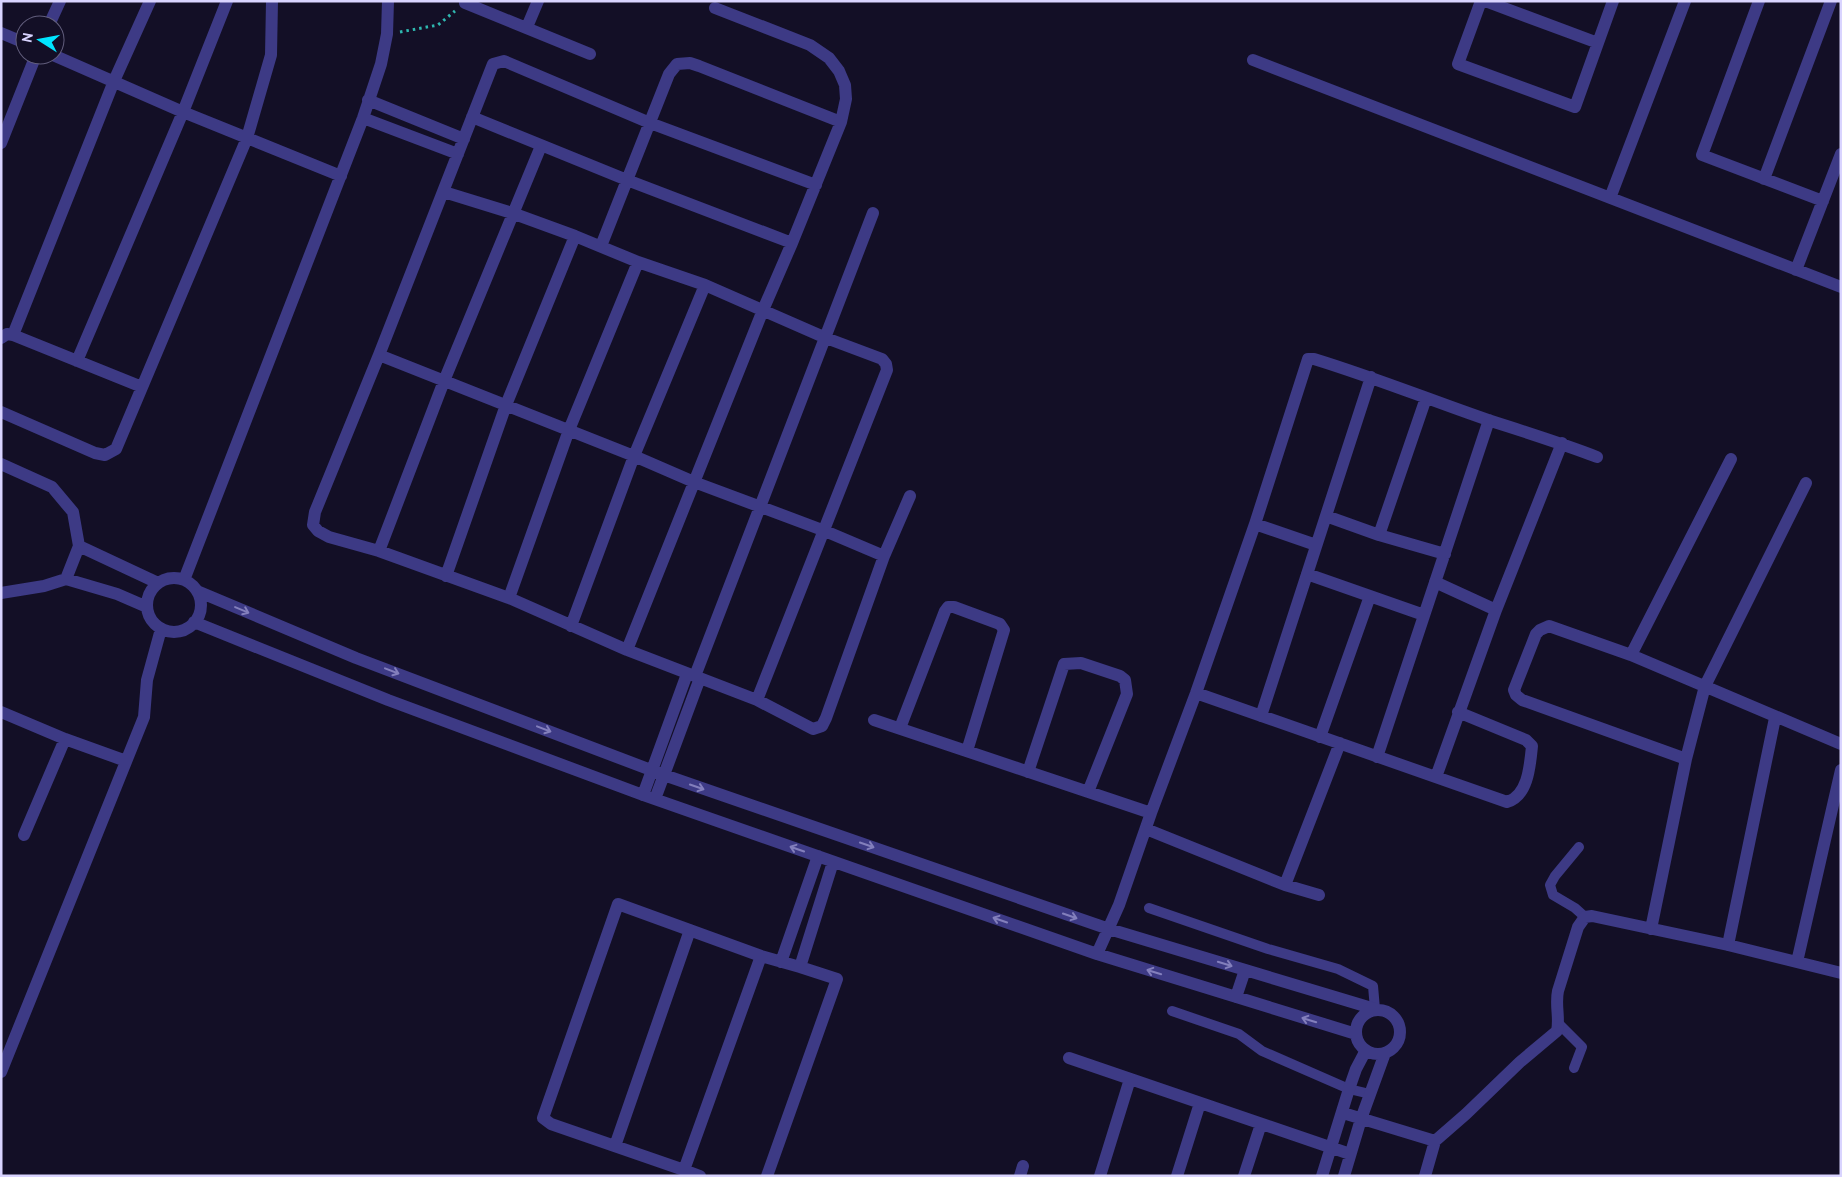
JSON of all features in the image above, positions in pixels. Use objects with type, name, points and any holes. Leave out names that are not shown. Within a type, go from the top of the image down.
[{"type":"street","points":[[54,15],[60,1]]},
{"type":"street","points":[[142,387],[77,361],[5,336],[150,1]]},
{"type":"street","points":[[77,361],[183,112],[227,1]]},
{"type":"street","points":[[1,412],[95,453],[105,455],[116,449],[246,138],[271,55],[272,1]]},
{"type":"street","points":[[184,580],[363,118],[381,64],[387,34],[388,1]]},
{"type":"street","points":[[527,27],[538,1]]},
{"type":"street","points":[[1598,43],[1483,1],[1458,64],[1575,107],[1598,43],[1613,1]]},
{"type":"street","points":[[1610,198],[1686,1]]},
{"type":"street","points":[[1758,1],[1702,155],[1823,201]]},
{"type":"street","points":[[1764,178],[1831,1]]},
{"type":"street","points":[[466,2],[590,54]]},
{"type":"street","points":[[627,650],[763,310],[816,185],[841,122],[846,99],[845,85],[839,71],[829,58],[810,45],[715,8]]},
{"type":"street","points":[[1,33],[15,39]]},
{"type":"street","points":[[65,60],[183,112],[341,176]]},
{"type":"street","points":[[1253,60],[1841,287]]},
{"type":"street","points":[[816,185],[650,123],[504,61],[493,64],[444,192],[315,512],[313,525],[318,532],[329,537],[379,551],[509,598],[627,650],[757,700],[813,729],[822,726],[884,556],[910,496]]},
{"type":"street","points":[[601,246],[668,74],[673,67],[683,63],[698,66],[841,122]]},
{"type":"street","points":[[1,143],[32,65]]},
{"type":"street","points":[[368,100],[464,139]]},
{"type":"street","points":[[472,117],[627,180],[792,243]]},
{"type":"street","points":[[363,118],[458,154]]},
{"type":"street","points":[[379,551],[444,381],[541,146]]},
{"type":"street","points":[[1796,270],[1841,154]]},
{"type":"street","points":[[444,192],[512,213],[601,246],[638,262],[705,285],[826,338],[882,359],[886,364],[886,370],[757,700]]},
{"type":"street","points":[[643,795],[651,770],[694,676],[873,213]]},
{"type":"street","points":[[446,576],[506,405],[575,236]]},
{"type":"street","points":[[509,598],[569,430],[638,262]]},
{"type":"street","points":[[571,626],[634,456],[705,285]]},
{"type":"street","points":[[379,355],[634,456],[694,482],[824,531],[884,556]]},
{"type":"street","points":[[1096,954],[1109,929],[1196,693],[1255,524],[1308,359],[1314,359],[1371,377],[1426,398],[1597,456]]},
{"type":"street","points":[[1261,716],[1371,377]]},
{"type":"street","points":[[1379,534],[1426,398]]},
{"type":"street","points":[[1377,757],[1489,420]]},
{"type":"street","points":[[1436,777],[1496,610],[1562,443]]},
{"type":"street","points":[[1631,654],[1731,459]]},
{"type":"street","points":[[1,464],[52,486],[72,512],[79,546],[66,579]]},
{"type":"street","points":[[1651,928],[1686,759],[1705,686],[1806,483]]},
{"type":"street","points":[[1326,516],[1445,554]]},
{"type":"street","points":[[1255,524],[1316,545]]},
{"type":"street","points":[[79,546],[158,583]]},
{"type":"street","points":[[1307,574],[1424,615]]},
{"type":"street","points":[[197,591],[200,607],[194,622],[182,630],[170,632],[162,629],[149,616],[147,607],[148,597],[152,589],[158,583],[167,579],[176,578],[184,580],[197,591],[356,658],[664,775],[1109,929],[1375,1009],[1385,1010],[1393,1014],[1401,1031],[1399,1040],[1393,1048],[1385,1053],[1375,1054],[1366,1050],[1359,1043],[1356,1034],[1357,1023],[1364,1014],[1375,1009]]},
{"type":"street","points":[[1,593],[44,586],[66,579],[117,594],[147,607]]},
{"type":"street","points":[[1435,582],[1496,610]]},
{"type":"street","points":[[1320,737],[1370,596]]},
{"type":"street","points":[[900,728],[945,611],[948,607],[954,607],[1000,624],[1004,630],[967,751]]},
{"type":"street","points":[[194,622],[388,700],[643,795],[1096,954],[1356,1034]]},
{"type":"street","points":[[1686,759],[1522,700],[1516,695],[1514,690],[1536,634],[1549,626],[1631,654],[1775,718],[1841,744]]},
{"type":"street","points":[[1,1072],[144,717],[146,680],[162,629]]},
{"type":"street","points":[[1028,772],[1064,664],[1072,662],[1081,663],[1120,676],[1125,680],[1127,694],[1088,792]]},
{"type":"street","points":[[655,799],[694,676]]},
{"type":"street","points":[[1196,693],[1507,802],[1515,800],[1522,792],[1532,746],[1526,740],[1458,712]]},
{"type":"street","points":[[1,712],[65,739],[126,761]]},
{"type":"street","points":[[1728,946],[1775,718]]},
{"type":"street","points":[[874,720],[1151,813]]},
{"type":"street","points":[[24,834],[65,739]]},
{"type":"street","points":[[1285,885],[1340,743]]},
{"type":"street","points":[[1796,962],[1841,770]]},
{"type":"street","points":[[1146,829],[1285,885],[1319,895]]},
{"type":"street","points":[[781,962],[818,856]]},
{"type":"street","points":[[800,967],[833,862]]},
{"type":"street","points":[[700,1176],[551,1124],[543,1118],[618,904],[761,956],[837,979],[767,1176]]},
{"type":"street","points":[[1424,1176],[1435,1142],[1520,1062],[1557,1032],[1559,1024],[1556,1000],[1558,991],[1578,927],[1585,917],[1592,916],[1651,928],[1841,973]]},
{"type":"street","points":[[614,1146],[690,930]]},
{"type":"street","points":[[684,1170],[761,956]]},
{"type":"street","points":[[1236,997],[1245,970]]},
{"type":"street","points":[[1322,1176],[1349,1089],[1356,1069],[1366,1050]]},
{"type":"street","points":[[1344,1176],[1361,1119],[1385,1053]]},
{"type":"street","points":[[1068,1058],[1350,1154]]},
{"type":"street","points":[[1100,1176],[1130,1079]]},
{"type":"street","points":[[1178,1176],[1200,1103]]},
{"type":"street","points":[[1343,1113],[1435,1142]]},
{"type":"street","points":[[1244,1176],[1261,1124]]},
{"type":"lane","points":[[1579,847],[1550,885],[1553,895],[1575,908],[1585,917]]},
{"type":"lane","points":[[1149,908],[1268,949],[1338,969],[1373,986],[1375,1009]]},
{"type":"lane","points":[[1172,1011],[1239,1034],[1262,1051],[1349,1089],[1370,1094]]},
{"type":"lane","points":[[1559,1024],[1582,1047],[1574,1068]]},
{"type":"path","points":[[387,34],[438,25],[466,2]]}]
